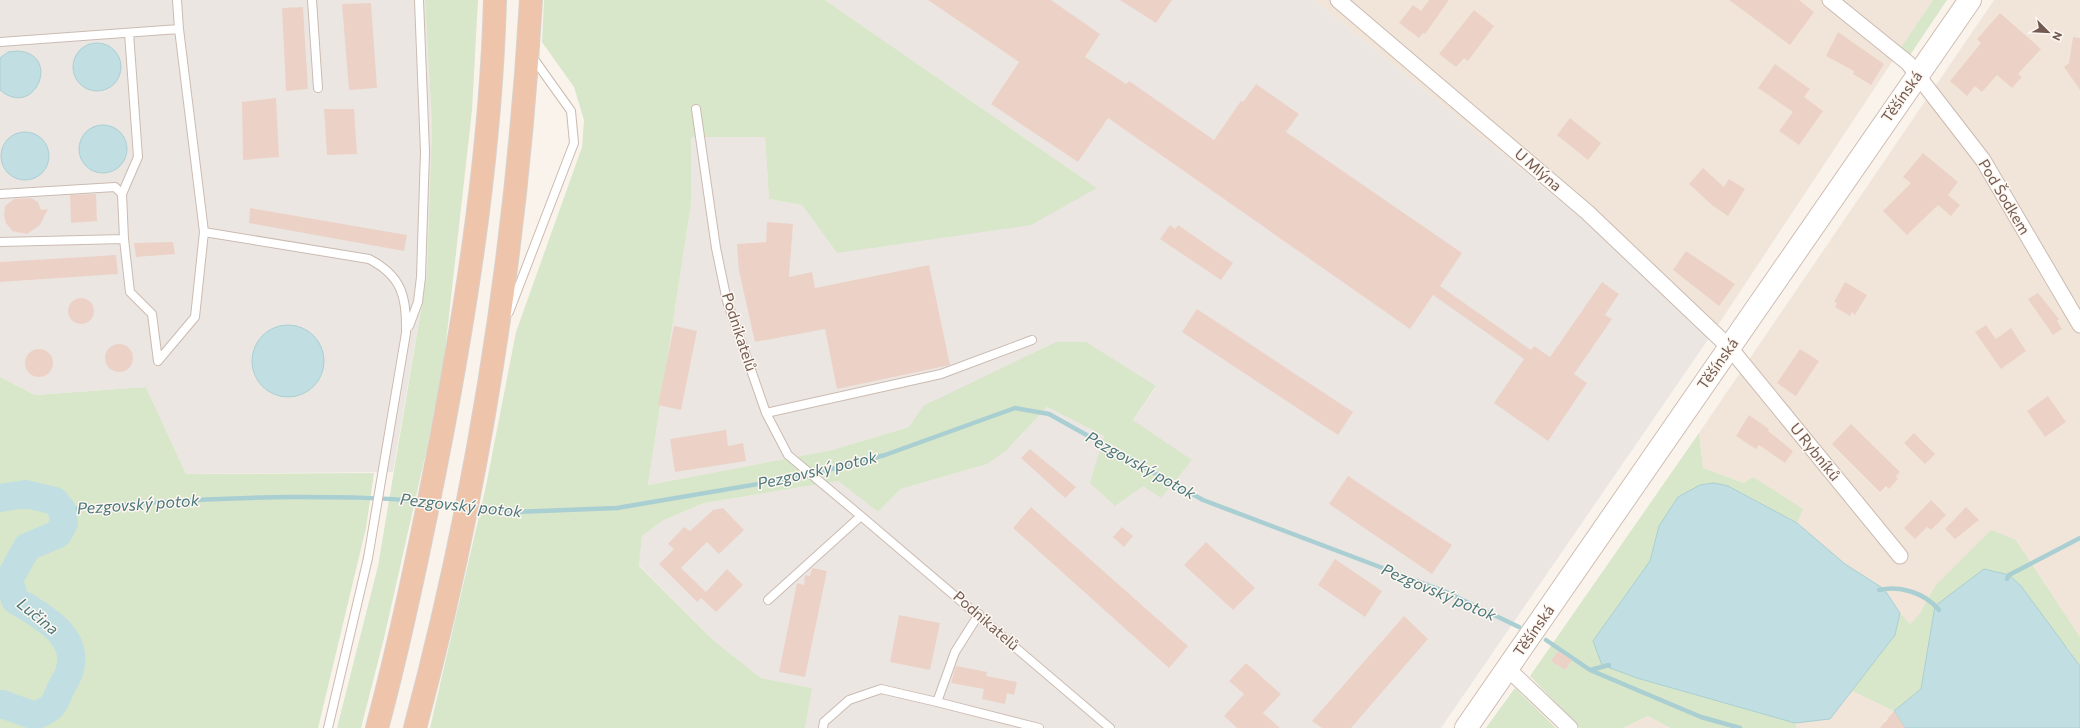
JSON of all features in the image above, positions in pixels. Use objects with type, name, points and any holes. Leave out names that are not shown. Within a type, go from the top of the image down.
[{"type":"highway","points":[[377,728],[402,630],[427,516],[458,349],[475,235],[494,53],[495,0]]},
{"type":"highway","points":[[415,728],[432,663],[466,509],[495,348],[518,177],[531,0]]},
{"type":"main road","name":"Těšínská","points":[[1466,728],[1970,0]]},
{"type":"street","name":"U Mlýna","points":[[1338,0],[1587,212],[1730,348]]},
{"type":"street","name":"Pod Šodkem","points":[[1830,0],[1901,57],[1918,76],[1984,160],[2080,325]]},
{"type":"street","name":"U Rybníků","points":[[1730,348],[1900,556]]},
{"type":"street","points":[[1508,668],[1570,728]]},
{"type":"lane","points":[[129,33],[138,157],[122,194],[124,239],[130,292],[152,314],[158,361],[196,317],[204,232],[179,29],[177,0]]},
{"type":"lane","points":[[312,0],[318,88]]},
{"type":"lane","points":[[406,333],[418,302],[422,262],[425,152],[419,0]]},
{"type":"lane","points":[[0,42],[179,29]]},
{"type":"lane","points":[[495,348],[574,143],[571,111],[558,89],[528,51]]},
{"type":"lane","name":"Podnikatelů","points":[[696,109],[716,248],[727,301],[766,412],[788,454],[979,614],[1110,728]]},
{"type":"lane","points":[[0,194],[115,187],[122,194]]},
{"type":"lane","points":[[204,232],[369,259],[381,266],[399,284],[405,302],[406,333],[368,558],[328,728]]},
{"type":"lane","points":[[0,242],[124,239]]},
{"type":"lane","points":[[766,412],[941,374],[1032,340]]},
{"type":"lane","points":[[768,600],[862,516]]},
{"type":"lane","points":[[938,702],[955,652],[979,614]]},
{"type":"lane","points":[[824,728],[824,722],[849,700],[881,689],[1039,728]]},
{"type":"shaded area","points":[[0,0],[425,0],[432,125],[427,274],[393,472],[186,474],[146,387],[35,395],[0,377]]},
{"type":"shaded area","points":[[825,0],[1314,0],[1716,328],[1441,728],[805,728],[811,688],[761,678],[713,640],[639,565],[642,536],[662,521],[704,503],[838,481],[878,512],[901,489],[987,464],[1006,451],[1047,407],[1104,436],[1100,453],[1143,486],[1191,460],[1133,420],[1156,387],[923,406],[909,427],[832,450],[648,485],[691,204],[691,137],[765,137],[769,199],[802,205],[837,253],[1097,188]]},
{"type":"shaded area","points":[[1314,0],[1933,0],[1716,328]]},
{"type":"shaded area","points":[[1994,0],[2080,0],[2080,637],[2016,540],[1935,586],[1920,613],[1909,625],[1884,589],[1845,564],[1797,523],[1802,509],[1744,483],[1703,468],[1699,433]]},
{"type":"shaded area","points":[[1852,691],[1894,711],[1889,718],[1884,721],[1887,728],[1797,728],[1795,723],[1830,719]]},
{"type":"shaded area","points":[[1648,716],[1670,728],[1623,728]]},
{"type":"green space","points":[[425,0],[478,0],[472,110],[444,360],[427,448],[384,638],[361,728],[337,728],[378,566],[427,274],[432,125]]},
{"type":"green space","points":[[544,0],[825,0],[1097,188],[1031,225],[837,253],[802,205],[769,199],[765,137],[691,137],[691,204],[648,485],[832,450],[909,427],[923,406],[1056,342],[1086,342],[1156,386],[1133,420],[1192,460],[1161,498],[1143,486],[1115,506],[1090,483],[1104,436],[1047,407],[1006,451],[987,464],[901,489],[878,512],[838,481],[704,503],[662,521],[642,536],[639,566],[713,640],[761,678],[812,688],[805,728],[430,728],[486,486],[516,332],[582,147],[584,120],[574,87],[542,42]]},
{"type":"green space","points":[[1933,0],[1947,0],[1910,55],[1900,49]]},
{"type":"green space","points":[[0,377],[35,395],[146,387],[186,474],[374,473],[366,528],[318,728],[0,728]]},
{"type":"green space","points":[[1699,433],[1703,468],[1744,483],[1753,477],[1803,509],[1797,523],[1728,486],[1659,526],[1650,561],[1593,641],[1603,665],[1637,678],[1795,723],[1797,728],[1670,728],[1648,716],[1623,728],[1580,728],[1530,676]]},
{"type":"green space","points":[[1991,530],[2016,540],[2080,637],[2080,666],[2067,647],[1935,606],[1921,689],[1894,711],[1852,691],[1895,635],[1900,613],[1910,624],[1920,613],[1935,586]]},
{"type":"green space","points":[[1515,688],[1556,728],[1486,728]]},
{"type":"water","points":[[92,43],[102,43],[111,47],[117,53],[120,58],[120,76],[111,87],[102,91],[92,91],[83,87],[77,81],[73,72],[73,62],[77,53],[83,47]]},
{"type":"water","points":[[18,51],[31,55],[39,63],[41,73],[39,83],[33,92],[24,97],[13,97],[0,90],[0,58],[8,52]]},
{"type":"water","points":[[103,125],[112,127],[120,132],[125,140],[127,149],[125,158],[120,166],[112,171],[103,173],[94,171],[86,166],[81,158],[79,149],[81,140],[86,132],[94,127]]},
{"type":"water","points":[[20,132],[30,132],[42,139],[49,151],[49,161],[42,173],[30,180],[20,180],[12,176],[5,169],[1,161],[1,151],[5,143],[12,136]]},
{"type":"water","points":[[288,325],[308,331],[318,341],[324,361],[318,381],[308,391],[288,397],[268,391],[258,381],[252,361],[258,341],[268,331]]},
{"type":"water","points":[[1714,483],[1728,486],[1797,523],[1845,564],[1884,589],[1900,613],[1895,635],[1830,719],[1795,723],[1637,678],[1602,665],[1593,641],[1650,561],[1659,526],[1678,497],[1700,485]]},
{"type":"water","points":[[1984,569],[2009,575],[2021,586],[2080,666],[2080,728],[1905,728],[1894,711],[1921,689],[1935,606]]},
{"type":"building","points":[[928,0],[1051,0],[1100,34],[1085,57],[1126,84],[1129,81],[1214,140],[1241,101],[1243,102],[1256,84],[1299,114],[1286,132],[1462,253],[1440,286],[1531,350],[1534,346],[1550,357],[1602,282],[1619,294],[1605,315],[1612,319],[1574,374],[1587,383],[1548,441],[1494,403],[1524,359],[1433,295],[1410,329],[1108,118],[1078,162],[991,104],[1019,62]]},
{"type":"building","points":[[1120,0],[1172,0],[1156,23]]},
{"type":"building","points":[[1429,0],[1449,0],[1425,34],[1423,33],[1419,38],[1399,23],[1413,5],[1421,11]]},
{"type":"building","points":[[1729,0],[1799,0],[1814,12],[1790,45]]},
{"type":"building","points":[[371,3],[377,88],[349,90],[342,4]]},
{"type":"building","points":[[303,7],[308,89],[286,91],[282,8]]},
{"type":"building","points":[[1474,10],[1494,26],[1468,61],[1464,58],[1456,67],[1439,54]]},
{"type":"building","points":[[2000,13],[2041,49],[2018,74],[2022,77],[2012,88],[1997,75],[1982,92],[1975,86],[1967,96],[1950,81],[1981,43],[1977,39]]},
{"type":"building","points":[[1838,32],[1884,64],[1871,85],[1853,74],[1854,71],[1826,56]]},
{"type":"building","points":[[2073,37],[2080,38],[2080,90],[2064,67],[2069,63]]},
{"type":"building","points":[[1775,64],[1810,89],[1804,97],[1823,111],[1799,145],[1779,131],[1793,112],[1758,88]]},
{"type":"building","points":[[276,98],[279,157],[243,160],[242,102]]},
{"type":"building","points":[[324,109],[354,109],[357,154],[327,155]]},
{"type":"building","points":[[1570,118],[1601,143],[1588,160],[1557,135]]},
{"type":"building","points":[[1923,153],[1958,182],[1948,195],[1960,205],[1951,216],[1938,205],[1907,235],[1883,211],[1911,183],[1903,177]]},
{"type":"building","points":[[1703,168],[1724,187],[1729,179],[1745,189],[1728,216],[1712,205],[1689,184]]},
{"type":"building","points":[[96,194],[97,221],[71,223],[70,195]]},
{"type":"building","points":[[31,198],[38,202],[41,210],[48,209],[40,225],[27,234],[12,231],[6,223],[4,216],[5,206],[14,199]]},
{"type":"building","points":[[250,208],[407,235],[404,251],[249,223]]},
{"type":"building","points":[[767,222],[793,224],[789,277],[812,272],[815,288],[929,265],[950,365],[837,389],[825,329],[755,342],[739,271],[737,244],[766,242]]},
{"type":"building","points":[[1170,225],[1175,229],[1178,225],[1233,263],[1221,280],[1160,239]]},
{"type":"building","points":[[173,242],[175,254],[136,257],[134,243]]},
{"type":"building","points":[[1686,251],[1735,284],[1719,306],[1673,270]]},
{"type":"building","points":[[116,255],[118,274],[0,282],[0,262]]},
{"type":"building","points":[[1845,282],[1867,295],[1855,315],[1852,312],[1850,316],[1835,307],[1837,303],[1834,302]]},
{"type":"building","points":[[2038,293],[2059,319],[2057,321],[2062,329],[2053,335],[2028,299]]},
{"type":"building","points":[[81,298],[90,302],[94,311],[90,320],[81,324],[72,320],[68,311],[72,302]]},
{"type":"building","points":[[1197,309],[1353,412],[1338,435],[1182,332]]},
{"type":"building","points":[[1986,325],[1996,339],[2011,328],[2026,351],[2001,369],[1975,332]]},
{"type":"building","points":[[674,326],[697,331],[681,410],[658,405]]},
{"type":"building","points":[[119,344],[125,345],[129,348],[132,352],[132,364],[129,368],[125,371],[119,372],[113,371],[109,368],[106,364],[105,358],[106,352],[109,348],[113,345]]},
{"type":"building","points":[[39,349],[45,350],[49,353],[52,357],[52,369],[49,373],[45,376],[39,377],[33,376],[29,373],[26,369],[25,363],[26,357],[29,353],[33,350]]},
{"type":"building","points":[[1800,349],[1819,361],[1796,396],[1777,383]]},
{"type":"building","points":[[2048,396],[2066,422],[2045,437],[2027,411]]},
{"type":"building","points":[[1749,415],[1769,429],[1768,431],[1793,451],[1785,463],[1759,445],[1756,449],[1736,436]]},
{"type":"building","points":[[1851,424],[1900,472],[1896,476],[1898,479],[1889,489],[1886,486],[1880,492],[1832,444]]},
{"type":"building","points":[[726,430],[728,446],[743,443],[746,461],[675,472],[670,439]]},
{"type":"building","points":[[1914,433],[1935,454],[1925,464],[1904,443]]},
{"type":"building","points":[[1030,449],[1076,487],[1065,498],[1021,458]]},
{"type":"building","points":[[1348,476],[1452,545],[1432,574],[1329,504]]},
{"type":"building","points":[[1931,500],[1946,515],[1931,530],[1927,527],[1915,539],[1904,528]]},
{"type":"building","points":[[1031,507],[1188,646],[1169,668],[1013,528]]},
{"type":"building","points":[[1966,507],[1979,520],[1955,539],[1945,529]]},
{"type":"building","points":[[723,508],[744,530],[719,554],[707,542],[681,568],[706,592],[727,569],[743,585],[716,612],[701,598],[697,602],[659,564],[674,549],[668,544],[684,527],[690,531],[713,510]]},
{"type":"building","points":[[1122,527],[1133,536],[1124,547],[1113,537]]},
{"type":"building","points":[[1206,542],[1255,588],[1233,610],[1184,565]]},
{"type":"building","points":[[1335,559],[1382,591],[1365,617],[1318,585]]},
{"type":"building","points":[[812,568],[827,571],[805,677],[779,672],[797,583],[804,585],[805,575],[810,576]]},
{"type":"building","points":[[899,615],[940,623],[930,670],[890,662]]},
{"type":"building","points":[[1404,616],[1428,639],[1351,728],[1322,728],[1312,721]]},
{"type":"building","points":[[1558,651],[1572,660],[1565,670],[1551,661]]},
{"type":"building","points":[[1246,663],[1281,694],[1263,713],[1280,728],[1237,728],[1224,716],[1244,694],[1229,681]]},
{"type":"building","points":[[956,666],[987,672],[986,676],[1017,682],[1014,695],[1007,693],[1005,704],[982,699],[984,689],[951,683]]},
{"type":"building","points":[[1894,711],[1905,728],[1880,728]]},
{"type":"waterway","name":"Pezgovský potok","points":[[473,507],[515,512],[617,508],[805,476],[885,455],[1015,408],[1049,414],[1203,500],[1446,592],[1519,627]]},
{"type":"waterway","name":"Lučina","points":[[0,498],[26,494],[55,501],[62,510],[64,523],[58,534],[27,547],[9,580],[15,600],[35,612],[55,627],[69,646],[71,657],[68,676],[50,708],[35,716],[2,704],[0,705]]},
{"type":"waterway","name":"Pezgovský potok","points":[[62,510],[206,499],[309,497],[391,499],[424,502]]},
{"type":"waterway","name":"Pezgovský potok","points":[[435,503],[461,506]]},
{"type":"waterway","points":[[2007,579],[2009,575],[2080,538]]},
{"type":"waterway","points":[[1879,590],[1895,589],[1912,592],[1927,599],[1939,610]]},
{"type":"waterway","name":"Pezgovský potok","points":[[1546,640],[1590,670],[1701,717],[1740,728]]},
{"type":"waterway","points":[[1590,670],[1609,665]]}]
